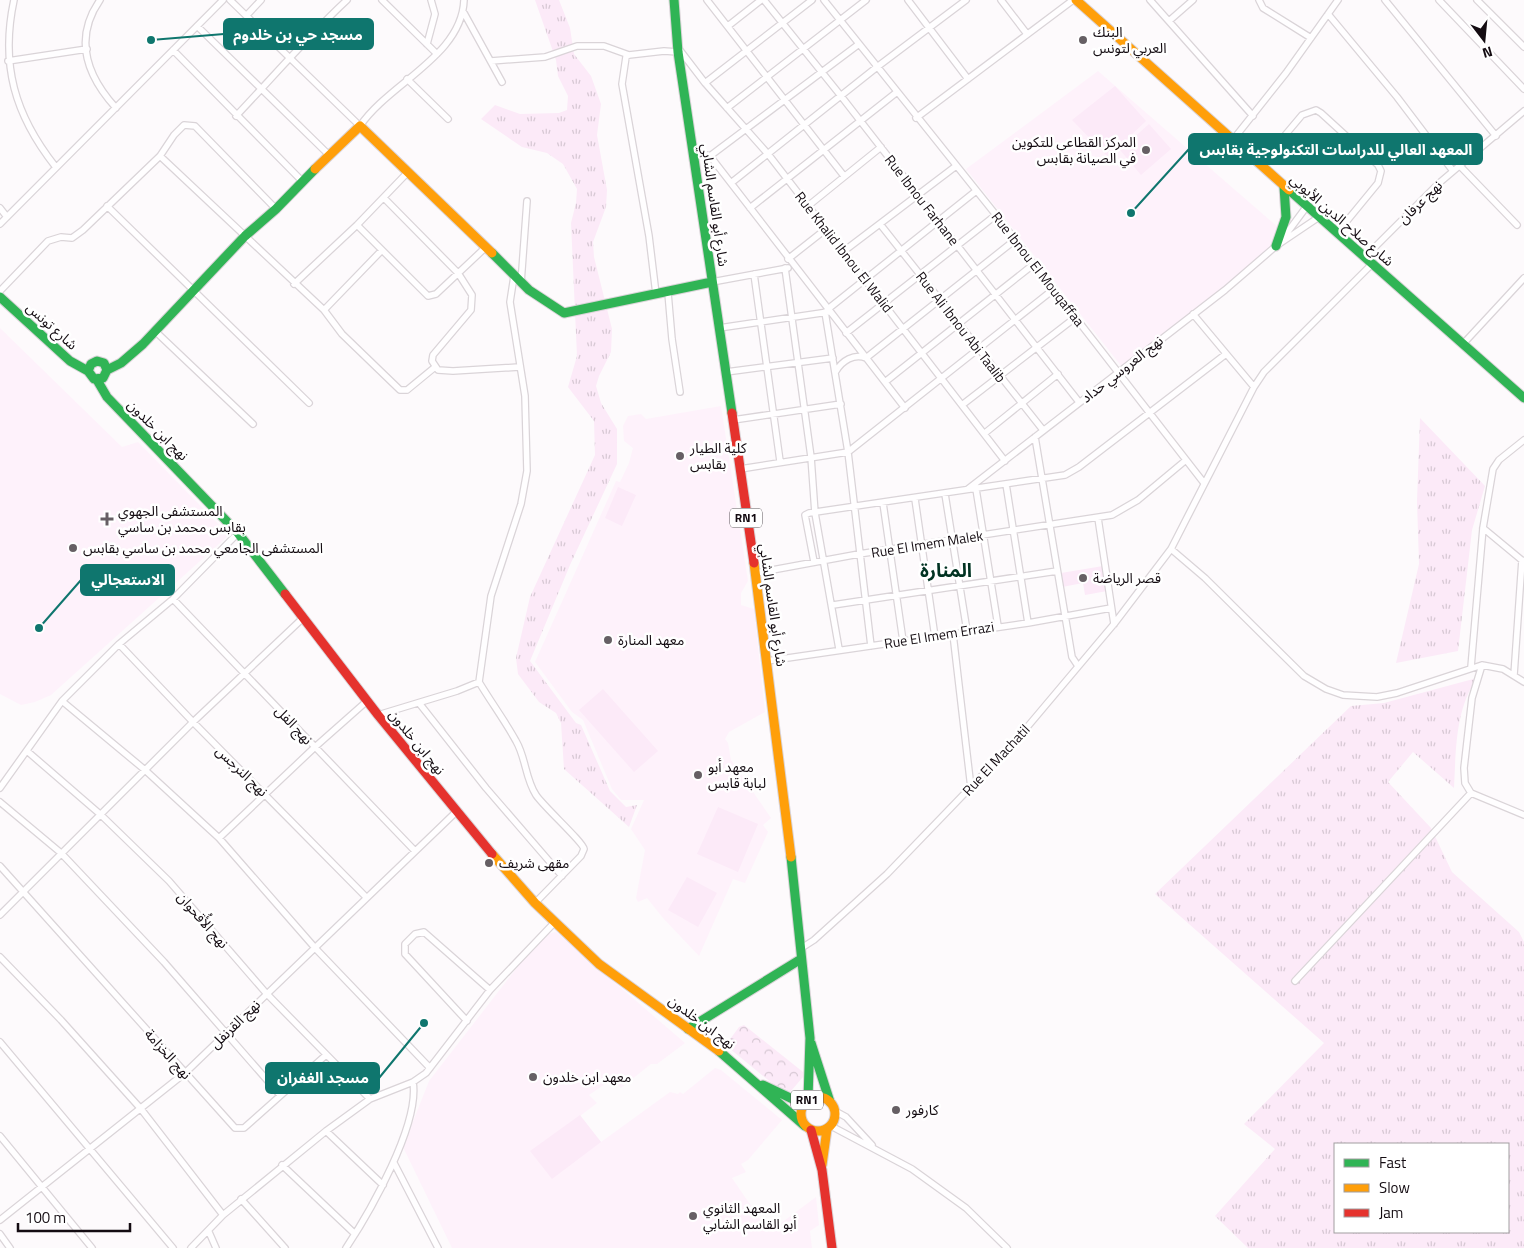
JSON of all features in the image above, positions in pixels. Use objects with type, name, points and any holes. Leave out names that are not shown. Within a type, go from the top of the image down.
[{"type":"street","points":[[14,0],[8,34],[8,61],[15,102],[22,118],[55,166]]},
{"type":"street","points":[[100,0],[89,21],[87,49],[90,72],[95,83],[116,108]]},
{"type":"street","points":[[0,224],[55,166],[116,108],[223,0]]},
{"type":"street","points":[[230,0],[521,283],[548,305],[564,313],[795,267]]},
{"type":"street","points":[[247,15],[260,0]]},
{"type":"street","points":[[236,116],[290,60],[316,28],[347,0]]},
{"type":"street","points":[[382,0],[437,54]]},
{"type":"street","points":[[427,44],[435,14],[432,0]]},
{"type":"street","points":[[107,370],[104,363],[97,361],[91,364],[88,371],[91,377],[97,380],[103,378],[107,370],[130,355],[246,236],[360,126],[368,115],[437,54],[456,31],[464,13],[464,0]]},
{"type":"street","name":"شارع أبو القاسم الشابي","points":[[674,0],[678,50],[747,526],[756,573],[784,790],[810,1038],[806,1102]]},
{"type":"street","points":[[708,0],[844,176]]},
{"type":"street","points":[[728,26],[762,0]]},
{"type":"street","name":"Rue Ibnou Farhane","points":[[762,0],[803,48],[919,194],[1079,402]]},
{"type":"street","points":[[705,83],[812,0]]},
{"type":"street","name":"Rue Ibnou El Mouqaffaa","points":[[824,0],[916,118],[996,215],[1204,483]]},
{"type":"street","points":[[727,108],[866,0]]},
{"type":"street","points":[[908,0],[968,79]]},
{"type":"street","points":[[731,183],[877,67],[966,0]]},
{"type":"street","points":[[1001,0],[1027,34]]},
{"type":"street","points":[[916,118],[1074,0]]},
{"type":"street","name":"شارع صلاح الدين الأيوبي","points":[[1074,0],[1524,398]]},
{"type":"street","points":[[1150,0],[1253,116]]},
{"type":"street","points":[[1169,21],[1193,0]]},
{"type":"street","points":[[1259,0],[1262,8],[1311,38]]},
{"type":"street","points":[[1232,140],[1253,116],[1338,0]]},
{"type":"street","points":[[1386,0],[1496,136]]},
{"type":"street","points":[[1439,0],[1524,89]]},
{"type":"street","points":[[1477,0],[1524,47]]},
{"type":"street","points":[[464,13],[502,82]]},
{"type":"street","points":[[1328,14],[1453,171]]},
{"type":"street","points":[[197,26],[263,88],[329,155]]},
{"type":"street","points":[[710,156],[859,44]]},
{"type":"street","points":[[490,61],[545,57],[577,46],[604,46],[628,55],[678,50]]},
{"type":"street","points":[[8,61],[87,49]]},
{"type":"street","points":[[173,50],[303,182]]},
{"type":"street","name":"Rue Khalid Ibnou El Walid","points":[[678,50],[768,154],[1005,461]]},
{"type":"street","points":[[628,55],[626,57],[622,84],[649,236],[656,294]]},
{"type":"street","points":[[407,79],[448,120]]},
{"type":"street","points":[[750,208],[897,92]]},
{"type":"street","points":[[1260,166],[1302,115],[1316,110],[1321,113],[1378,165],[1381,171],[1378,183],[1337,233]]},
{"type":"street","name":"نهج عرفان","points":[[1364,258],[1415,206],[1453,171],[1524,111]]},
{"type":"street","points":[[0,290],[48,241],[61,237],[72,238],[160,156],[174,135],[184,125],[194,126],[276,209]]},
{"type":"street","points":[[808,206],[881,147]]},
{"type":"street","points":[[694,152],[710,156],[827,311],[905,408]]},
{"type":"street","points":[[160,156],[246,236],[294,284],[324,310],[342,334],[400,390],[407,390],[435,367]]},
{"type":"street","points":[[844,251],[956,166]]},
{"type":"street","points":[[1460,166],[1517,225]]},
{"type":"street","points":[[294,284],[357,225],[408,172]]},
{"type":"street","points":[[1276,246],[1286,217],[1284,187]]},
{"type":"street","points":[[719,328],[827,311],[976,191]]},
{"type":"street","points":[[384,198],[458,273],[472,294],[471,310],[433,355],[435,367],[438,370],[453,372],[519,368]]},
{"type":"street","points":[[521,283],[527,202]]},
{"type":"street","points":[[107,206],[309,403]]},
{"type":"street","points":[[1276,246],[1307,206]]},
{"type":"street","points":[[0,208],[7,217]]},
{"type":"street","points":[[846,333],[996,215]]},
{"type":"street","points":[[1276,246],[1319,218]]},
{"type":"street","name":"Rue Ali Ibnou Abi Taalib","points":[[880,224],[1042,430]]},
{"type":"street","points":[[357,225],[428,296],[436,294],[486,247]]},
{"type":"street","points":[[788,259],[826,229]]},
{"type":"street","points":[[866,358],[1015,240]]},
{"type":"street","name":"نهج العروسي حداد","points":[[967,490],[1193,314],[1276,246]]},
{"type":"street","points":[[324,310],[382,250]]},
{"type":"street","points":[[885,382],[1034,264]]},
{"type":"street","name":"Rue El Machatil","points":[[800,954],[887,874],[971,788],[1018,738],[1114,624],[1171,549],[1254,388],[1280,354],[1372,264]]},
{"type":"street","points":[[785,268],[805,409],[816,513],[839,649]]},
{"type":"street","points":[[754,274],[780,462]]},
{"type":"street","points":[[514,276],[510,302],[527,416],[527,475],[521,504],[491,596],[479,682],[516,741],[536,794],[557,820],[584,846],[584,852],[535,903]]},
{"type":"street","points":[[1463,344],[1524,278]]},
{"type":"street","points":[[740,469],[848,452],[1054,289]]},
{"type":"street","points":[[668,293],[672,339],[680,392]]},
{"type":"street","name":"شارع تونس","points":[[0,296],[70,361],[88,371]]},
{"type":"street","points":[[827,311],[848,452],[859,554],[872,646]]},
{"type":"street","points":[[1193,314],[1254,388]]},
{"type":"street","points":[[962,405],[1076,317]]},
{"type":"street","points":[[155,331],[253,424]]},
{"type":"street","points":[[814,562],[804,516],[1042,480],[1071,472],[1226,354]]},
{"type":"street","points":[[836,371],[839,365],[851,358],[862,356],[866,358]]},
{"type":"street","points":[[726,372],[834,358]]},
{"type":"street","points":[[984,434],[1058,374]]},
{"type":"street","name":"نهج ابن خلدون","points":[[97,380],[107,397],[238,533],[283,589],[378,715],[456,812],[535,903],[599,964],[648,998],[756,1082]]},
{"type":"street","points":[[733,420],[841,404]]},
{"type":"street","points":[[1035,437],[1072,657],[1078,666]]},
{"type":"street","points":[[1471,667],[1483,528],[1493,469],[1499,460],[1524,440]]},
{"type":"street","name":"Rue El Imem Malek","points":[[756,573],[921,544],[1098,518],[1126,508],[1186,460]]},
{"type":"street","points":[[1006,484],[1028,622]]},
{"type":"street","points":[[976,489],[998,626]]},
{"type":"street","points":[[945,494],[967,631]]},
{"type":"street","points":[[915,498],[934,637]]},
{"type":"street","points":[[883,503],[898,596],[903,641]]},
{"type":"street","points":[[1098,518],[1114,624]]},
{"type":"street","points":[[1483,528],[1523,560],[1514,674]]},
{"type":"street","points":[[0,788],[62,702],[119,644],[173,599],[238,533]]},
{"type":"street","points":[[1171,549],[1205,578],[1304,676],[1326,689],[1343,695],[1377,697],[1424,685],[1471,667],[1482,665],[1493,666],[1514,674],[1524,682]]},
{"type":"street","points":[[833,605],[1057,571]]},
{"type":"street","name":"نهج الفل","points":[[173,599],[415,851]]},
{"type":"street","points":[[1519,611],[1524,603]]},
{"type":"street","name":"Rue El Imem Errazi","points":[[768,661],[839,649],[934,637],[1111,608]]},
{"type":"street","points":[[1519,611],[1524,619]]},
{"type":"street","points":[[0,915],[193,722],[303,618]]},
{"type":"street","points":[[953,634],[971,788]]},
{"type":"street","name":"نهج النرجس","points":[[119,644],[193,722],[366,897]]},
{"type":"street","points":[[1482,665],[1472,698],[1464,768],[1465,783],[1471,793],[1524,815]]},
{"type":"street","points":[[378,715],[479,682]]},
{"type":"street","points":[[219,838],[315,747],[367,701]]},
{"type":"street","points":[[62,702],[145,770],[219,838],[316,948],[430,1068]]},
{"type":"street","points":[[419,703],[486,788],[562,876]]},
{"type":"street","name":"نهج الأُقحوان","points":[[27,751],[101,815],[169,881],[266,993],[370,1099]]},
{"type":"street","points":[[1295,981],[1471,793]]},
{"type":"street","points":[[0,802],[61,852],[164,962],[280,1095]]},
{"type":"street","name":"نهج القرنفل","points":[[0,1220],[185,1073],[225,1032],[316,948],[366,897],[456,812]]},
{"type":"street","name":"نهج الخزامة","points":[[0,866],[24,890],[185,1073],[238,1129],[244,1128],[326,1055]]},
{"type":"street","points":[[191,1248],[241,1199],[326,1131],[370,1099],[413,1082],[430,1068],[490,990],[554,923]]},
{"type":"street","points":[[467,1021],[405,954],[405,944],[415,934],[424,932],[490,990]]},
{"type":"street","points":[[688,1029],[800,954]]},
{"type":"street","points":[[0,957],[61,1020],[141,1109],[223,1215]]},
{"type":"street","name":"شارع أبو القاسم الشابي","points":[[810,1038],[830,1102]]},
{"type":"street","points":[[0,1042],[173,1248]]},
{"type":"street","points":[[346,1248],[394,1163],[411,1108],[414,1090],[413,1082]]},
{"type":"street","points":[[756,1082],[806,1102]]},
{"type":"street","points":[[756,1082],[808,1128]]},
{"type":"street","name":"RN1","points":[[822,1170],[829,1128],[835,1111],[830,1102],[820,1097],[806,1102],[801,1116],[808,1128],[822,1170],[832,1248]]},
{"type":"street","points":[[835,1111],[846,1117],[875,1148]]},
{"type":"street","name":"RN1","points":[[808,1128],[816,1132],[829,1128]]},
{"type":"street","points":[[829,1128],[875,1148],[942,1190],[966,1208],[1007,1248]]},
{"type":"street","points":[[326,1131],[383,1185]]},
{"type":"street","points":[[0,1136],[92,1248]]},
{"type":"street","points":[[394,1163],[438,1248]]},
{"type":"street","points":[[282,1165],[355,1234]]},
{"type":"street","points":[[241,1199],[285,1248]]},
{"type":"street","points":[[209,1232],[216,1248]]},
{"type":"street","points":[[0,1234],[10,1248]]},
{"type":"shaded area","points":[[1098,71],[1279,228],[1280,243],[1122,367],[966,169]]},
{"type":"shaded area","name":"المستشفى الجهوي بقابس محمد بن ساسي","points":[[0,328],[122,447],[138,442],[229,535],[51,695],[35,702],[21,705],[0,694]]},
{"type":"shaded area","points":[[721,406],[748,581],[741,593],[741,605],[754,609],[765,712],[729,732],[725,739],[728,743],[731,760],[771,818],[763,825],[768,832],[745,883],[733,879],[699,956],[647,898],[638,902],[636,898],[645,850],[631,829],[644,800],[621,800],[612,789],[583,720],[572,712],[535,662],[616,481],[620,482],[629,463],[633,448],[624,441],[623,426],[628,416],[641,414],[646,419]]},
{"type":"shaded area","points":[[556,932],[685,1043],[657,1064],[651,1064],[621,1088],[611,1080],[589,1095],[597,1103],[580,1116],[601,1142],[670,1092],[678,1094],[680,1092],[683,1094],[715,1068],[721,1070],[782,1120],[748,1160],[741,1164],[746,1172],[732,1178],[769,1232],[816,1197],[819,1225],[810,1231],[812,1248],[452,1248],[403,1147],[429,1081],[526,956],[547,934]]},
{"type":"green space","points":[[535,0],[559,0],[570,28],[574,54],[591,76],[601,104],[597,135],[607,190],[606,207],[593,242],[594,257],[612,329],[611,352],[596,386],[601,403],[617,429],[617,464],[570,565],[530,661],[576,723],[581,725],[610,791],[626,807],[637,805],[629,827],[564,769],[561,723],[556,713],[539,702],[518,674],[516,658],[530,597],[595,455],[594,421],[568,387],[577,356],[571,223],[577,189],[563,164],[547,153],[522,147],[481,119],[495,105],[520,114],[559,113],[567,110],[568,96],[558,76],[556,60]]},
{"type":"green space","points":[[1115,86],[1146,121],[1108,157],[1072,120]]},
{"type":"green space","name":"المركز القطاعى للتكوين في الصيانة بقابس","points":[[1149,124],[1171,149],[1141,175],[1120,150]]},
{"type":"green space","points":[[1420,418],[1485,486],[1472,530],[1458,651],[1396,663],[1419,564],[1417,501]]},
{"type":"green space","points":[[618,487],[636,495],[622,526],[605,518]]},
{"type":"green space","name":"قصر الرياضة","points":[[1103,566],[1107,591],[1085,595],[1083,583],[1062,587],[1061,573]]},
{"type":"green space","points":[[1477,678],[1464,703],[1458,731],[1454,788],[1413,752],[1388,782],[1431,828],[1452,872],[1519,932],[1524,942],[1524,1248],[1248,1248],[1215,1216],[1275,1149],[1244,1124],[1324,1043],[1155,894],[1351,706],[1384,703]]},
{"type":"green space","points":[[603,689],[658,751],[634,772],[579,710]]},
{"type":"green space","points":[[718,807],[758,824],[738,872],[697,854]]},
{"type":"green space","points":[[687,877],[717,893],[698,927],[668,910]]},
{"type":"green space","points":[[744,1025],[803,1072],[803,1077],[791,1091],[784,1093],[729,1048],[728,1042],[739,1027]]},
{"type":"green space","points":[[580,1115],[601,1142],[552,1179],[530,1151]]},
{"type":"traffic: fast","points":[[674,0],[678,52],[732,413]]},
{"type":"traffic: fast","points":[[107,370],[104,363],[97,361],[91,364],[88,371],[94,379],[103,378],[107,370],[121,363],[143,344],[245,236],[276,209],[315,169]]},
{"type":"traffic: fast","points":[[1276,246],[1286,217],[1284,187]]},
{"type":"traffic: fast","points":[[1289,190],[1524,398]]},
{"type":"traffic: fast","points":[[492,253],[529,290],[564,313],[712,282]]},
{"type":"traffic: fast","points":[[0,297],[70,361],[88,371]]},
{"type":"traffic: fast","points":[[97,380],[107,397],[238,533],[285,594]]},
{"type":"traffic: fast","points":[[791,857],[810,1038],[808,1099]]},
{"type":"traffic: fast","points":[[688,1029],[801,959]]},
{"type":"traffic: fast","points":[[811,1043],[830,1102]]},
{"type":"traffic: fast","points":[[719,1051],[805,1126]]},
{"type":"traffic: fast","points":[[763,1085],[803,1104]]},
{"type":"traffic: slow","points":[[1076,0],[1289,190]]},
{"type":"traffic: slow","points":[[315,169],[360,126],[492,253]]},
{"type":"traffic: slow","points":[[754,563],[791,857]]},
{"type":"traffic: slow","points":[[492,854],[535,903],[599,964],[719,1051]]},
{"type":"traffic: slow","points":[[818,1097],[825,1098],[830,1102],[834,1107],[835,1114],[834,1121],[830,1126],[825,1130],[818,1131],[811,1130],[806,1126],[802,1121],[801,1114],[802,1107],[806,1102],[811,1098],[818,1097]]},
{"type":"traffic: slow","points":[[822,1165],[827,1129]]},
{"type":"traffic: jam","points":[[732,413],[754,563]]},
{"type":"traffic: jam","points":[[285,594],[378,715],[492,854]]},
{"type":"traffic: jam","points":[[811,1130],[822,1170],[832,1248]]},
{"type":"place","name":"مسجد حي بن خلدوم","points":[[151,40]]},
{"type":"place","name":"البنك العربي لتونس","points":[[1083,40]]},
{"type":"place","name":"المركز القطاعى للتكوين في الصيانة بقابس","points":[[1146,150]]},
{"type":"place","name":"المعهد العالي للدراسات التكنولوجية بقابس","points":[[1131,213]]},
{"type":"place","name":"كلية الطيار بقابس","points":[[680,456]]},
{"type":"place","name":"المستشفى الجهوي بقابس محمد بن ساسي","points":[[107,519]]},
{"type":"place","name":"المستشفى الجامعي محمد بن ساسي بقابس","points":[[73,548]]},
{"type":"place","name":"قصر الرياضة","points":[[1083,578]]},
{"type":"place","name":"الاستعجالي","points":[[39,628]]},
{"type":"place","name":"معهد المنارة","points":[[608,640]]},
{"type":"place","name":"معهد أبو لبابة قابس","points":[[698,775]]},
{"type":"place","name":"مقهى شريف","points":[[489,863]]},
{"type":"place","name":"مسجد الغفران","points":[[424,1023]]},
{"type":"place","name":"معهد ابن خلدون","points":[[533,1077]]},
{"type":"place","name":"كارفور","points":[[896,1110]]},
{"type":"place","name":"المعهد الثانوي أبو القاسم الشابي","points":[[693,1216]]},
{"type":"district","name":"المنارة","points":[[946,570]]}]
